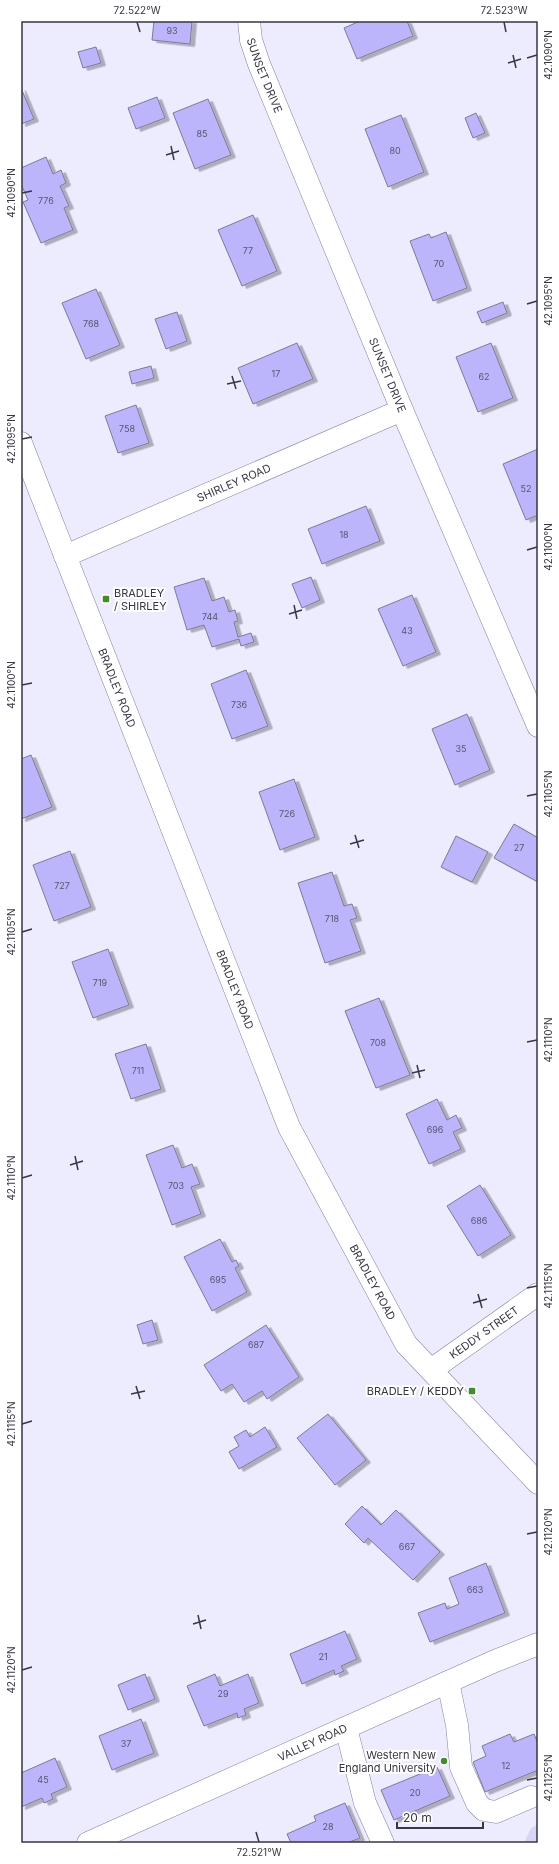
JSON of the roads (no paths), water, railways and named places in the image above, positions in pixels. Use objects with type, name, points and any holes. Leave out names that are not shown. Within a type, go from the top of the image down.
[{"type":"street","name":"SUNSET DRIVE","points":[[249,21],[251,40],[259,64],[402,410],[538,726]]},
{"type":"street","name":"SHIRLEY ROAD","points":[[65,556],[402,410]]},
{"type":"street","name":"BRADLEY ROAD","points":[[21,443],[25,467],[65,556],[289,1127],[406,1344],[538,1483]]},
{"type":"street","name":"KEDDY STREET","points":[[430,1370],[538,1294]]},
{"type":"street","name":"VALLEY ROAD","points":[[88,1843],[448,1682],[538,1644]]},
{"type":"street","points":[[448,1682],[458,1725],[460,1767],[477,1803],[484,1810],[496,1812],[531,1797]]},
{"type":"street","points":[[346,1728],[365,1803],[383,1843]]},
{"type":"place","name":"BRADLEY / SHIRLEY","points":[[106,599]]},
{"type":"place","name":"BRADLEY / KEDDY","points":[[472,1391]]},
{"type":"place","name":"Western New England University","points":[[444,1761]]}]
